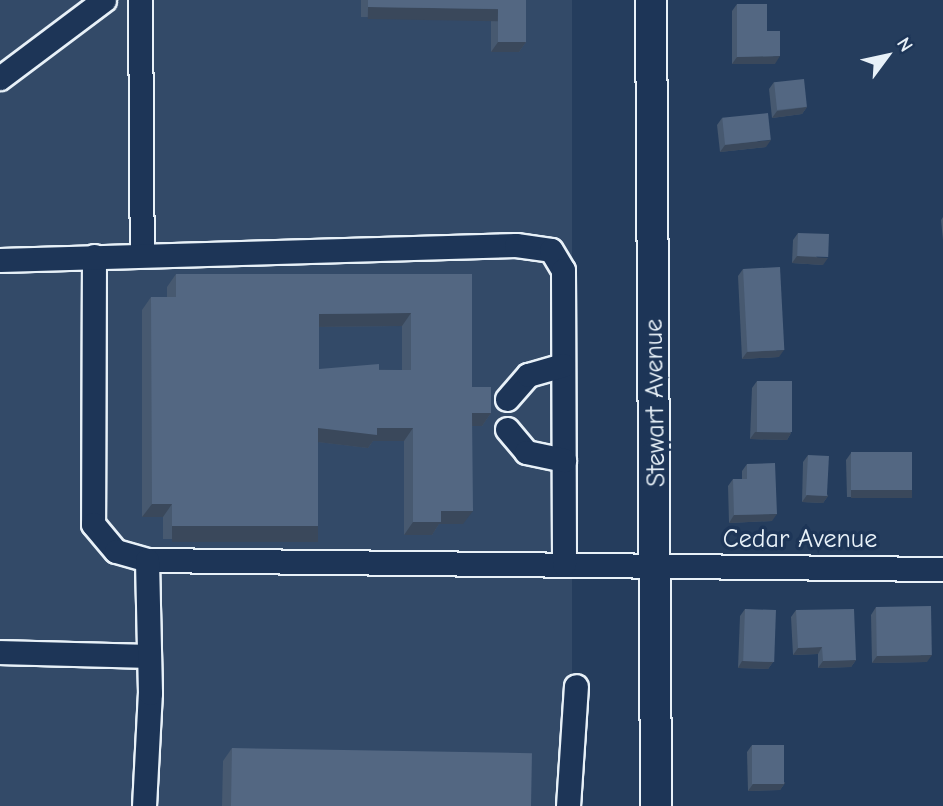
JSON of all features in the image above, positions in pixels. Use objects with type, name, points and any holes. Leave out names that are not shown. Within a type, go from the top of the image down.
[{"type":"main road","name":"Stewart Avenue","points":[[651,0],[657,567],[656,806]]},
{"type":"street","points":[[0,78],[104,0]]},
{"type":"street","points":[[140,0],[142,255]]},
{"type":"street","points":[[0,260],[542,246],[563,270],[564,564]]},
{"type":"street","name":"Cedar Avenue","points":[[94,256],[93,524],[107,547],[146,561],[943,569]]},
{"type":"street","points":[[507,399],[528,375],[563,365]]},
{"type":"street","points":[[507,429],[526,452],[564,460]]},
{"type":"street","points":[[144,806],[148,656],[146,561]]},
{"type":"street","points":[[0,652],[148,656]]},
{"type":"street","points":[[568,806],[576,686]]},
{"type":"shaded area","points":[[0,0],[572,0],[572,806],[0,806]]},
{"type":"building","points":[[368,0],[526,0],[526,42],[498,42],[498,9],[368,7]]},
{"type":"building","points":[[737,4],[767,4],[767,31],[780,31],[780,56],[737,57]]},
{"type":"building","points":[[804,79],[807,107],[777,110],[774,82]]},
{"type":"building","points":[[768,113],[771,140],[725,145],[722,118]]},
{"type":"building","points":[[798,233],[829,234],[828,257],[797,256]]},
{"type":"building","points":[[780,267],[784,350],[747,352],[743,269]]},
{"type":"building","points":[[176,274],[472,274],[472,387],[491,387],[491,413],[472,413],[473,511],[441,511],[441,522],[413,522],[413,428],[377,428],[377,435],[318,428],[318,526],[172,526],[172,504],[152,504],[151,297],[176,297]],"holes":[[[411,313],[411,370],[379,370],[379,364],[319,369],[319,314]]]},
{"type":"building","points":[[757,381],[792,381],[792,432],[757,432]]},
{"type":"building","points":[[851,452],[912,452],[912,490],[851,490]]},
{"type":"building","points":[[808,455],[829,456],[827,496],[806,495]]},
{"type":"building","points":[[775,463],[777,514],[734,515],[733,479],[747,479],[747,464]]},
{"type":"building","points":[[931,606],[932,655],[877,656],[876,607]]},
{"type":"building","points":[[745,609],[776,610],[774,662],[743,661]]},
{"type":"building","points":[[854,609],[856,660],[823,661],[822,647],[798,648],[796,610]]},
{"type":"building","points":[[752,745],[784,745],[784,784],[752,784]]},
{"type":"building","points":[[232,748],[532,753],[531,806],[231,806]]}]
